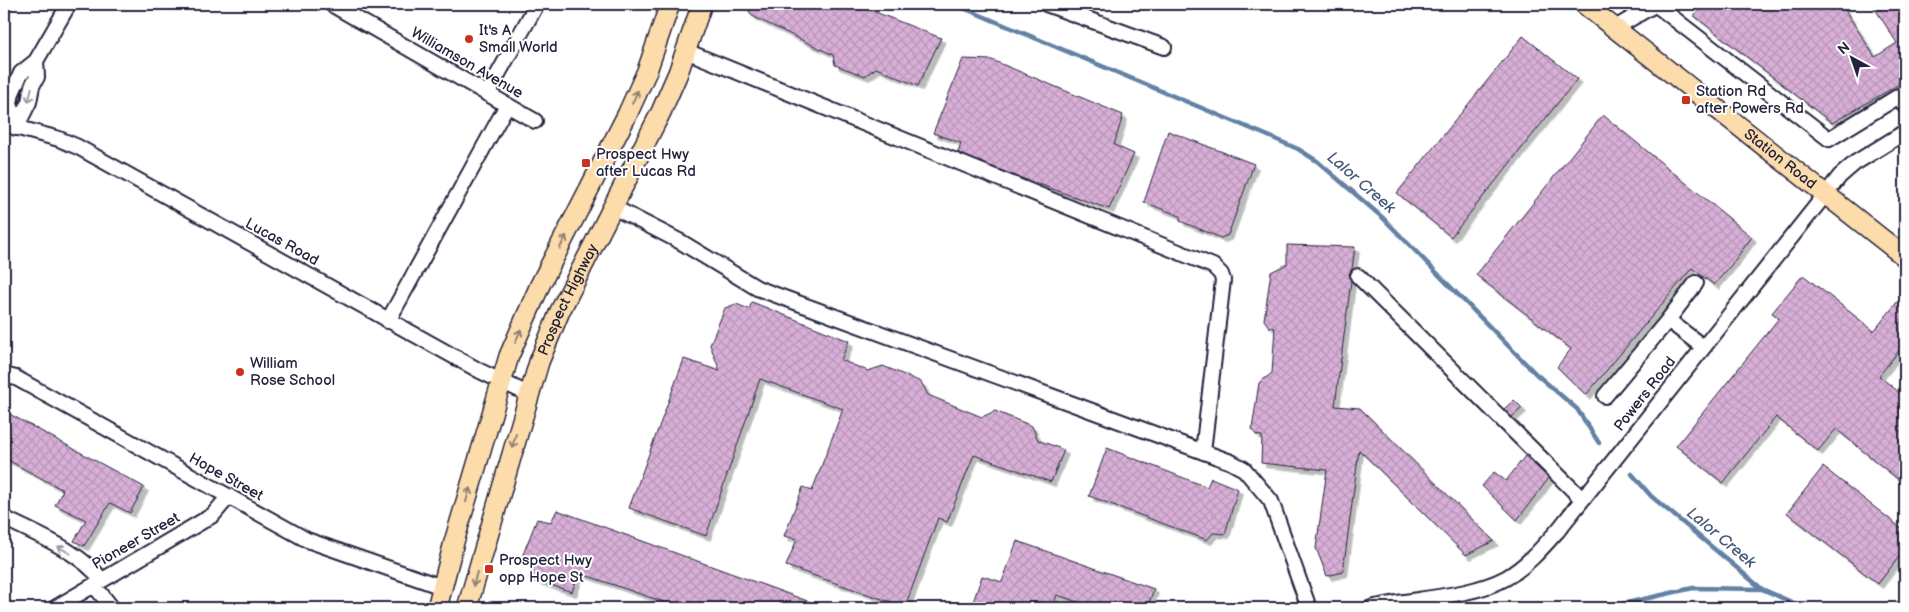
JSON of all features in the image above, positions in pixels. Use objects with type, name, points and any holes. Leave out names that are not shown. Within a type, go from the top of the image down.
[{"type":"main road","name":"Prospect Highway","points":[[437,608],[509,356],[540,285],[643,80],[670,4]]},
{"type":"main road","name":"Prospect Highway","points":[[467,608],[538,362],[560,311],[661,112],[686,51],[702,4]]},
{"type":"main road","name":"Station Road","points":[[1584,4],[1905,257]]},
{"type":"street","points":[[8,128],[29,102],[32,86],[37,76],[36,61],[67,7],[52,4]]},
{"type":"street","points":[[487,94],[537,4]]},
{"type":"street","points":[[1046,4],[1164,47]]},
{"type":"street","points":[[1615,28],[1655,4],[1829,140],[1899,96],[1905,106]]},
{"type":"street","name":"Williamson Avenue","points":[[336,5],[536,121]]},
{"type":"street","points":[[686,51],[1213,266],[1218,270],[1223,280],[1203,452]]},
{"type":"street","points":[[388,321],[508,105]]},
{"type":"street","name":"Lucas Road","points":[[8,128],[38,132],[78,147],[388,321],[501,382],[528,394]]},
{"type":"street","name":"Powers Road","points":[[1371,608],[1466,591],[1505,578],[1536,555],[1845,171],[1905,132]]},
{"type":"street","points":[[613,206],[681,242],[757,288],[1231,462],[1244,469],[1271,501],[1309,608]]},
{"type":"street","points":[[1358,276],[1582,499]]},
{"type":"street","points":[[1605,396],[1696,284]]},
{"type":"street","points":[[1668,320],[1703,347]]},
{"type":"street","name":"Hope Street","points":[[4,375],[16,378],[307,540],[442,587]]},
{"type":"street","name":"Pioneer Street","points":[[55,608],[213,515],[228,496]]},
{"type":"street","points":[[4,518],[69,552],[94,571],[112,608]]},
{"type":"building","points":[[745,4],[855,4],[941,38],[918,86],[876,68],[865,76],[835,65],[833,55],[752,16]]},
{"type":"building","points":[[1711,4],[1841,4],[1875,57],[1897,43],[1872,4],[1905,4],[1905,81],[1832,123],[1693,15]]},
{"type":"building","points":[[1523,36],[1577,79],[1451,237],[1397,193]]},
{"type":"building","points":[[963,59],[992,60],[1123,115],[1114,145],[1134,154],[1109,209],[1010,174],[958,153],[961,143],[933,133]]},
{"type":"building","points":[[1603,115],[1752,237],[1714,285],[1692,268],[1586,395],[1557,367],[1571,349],[1476,275]]},
{"type":"building","points":[[1168,131],[1254,164],[1228,235],[1221,238],[1180,221],[1180,216],[1144,202]]},
{"type":"building","points":[[1287,245],[1355,247],[1352,269],[1349,274],[1351,281],[1335,406],[1360,408],[1494,541],[1466,555],[1359,450],[1343,572],[1327,576],[1316,548],[1327,470],[1261,463],[1262,436],[1256,435],[1252,429],[1259,383],[1272,373],[1275,328],[1269,327],[1264,320],[1271,272],[1287,264]]},
{"type":"building","points":[[1803,275],[1874,331],[1898,301],[1905,307],[1905,343],[1879,376],[1905,397],[1905,485],[1836,429],[1818,451],[1776,417],[1723,483],[1676,446],[1779,318],[1772,313]]},
{"type":"building","points":[[752,302],[849,341],[841,360],[868,371],[883,366],[921,382],[928,395],[982,417],[995,411],[1032,426],[1038,440],[1064,450],[1051,482],[974,455],[947,522],[938,518],[905,607],[786,566],[797,539],[784,536],[803,487],[812,491],[843,409],[760,379],[706,536],[629,508],[684,359],[720,371],[710,345],[725,308],[736,304],[749,309]]},
{"type":"building","points":[[1514,400],[1522,408],[1512,417],[1504,409]]},
{"type":"building","points":[[4,411],[144,487],[130,513],[110,503],[84,546],[74,541],[86,520],[55,505],[63,490],[4,458]]},
{"type":"building","points":[[1107,448],[1207,487],[1211,478],[1238,489],[1225,534],[1213,533],[1207,540],[1089,496]]},
{"type":"building","points":[[1525,456],[1549,478],[1517,520],[1482,486],[1494,472],[1506,481]]},
{"type":"building","points":[[1823,467],[1905,531],[1905,549],[1878,584],[1787,513]]},
{"type":"building","points":[[557,510],[824,608],[681,608],[579,573],[572,592],[529,578],[535,564],[522,557],[537,519],[551,522]]},
{"type":"building","points":[[1017,541],[1154,589],[1147,608],[1096,608],[1057,595],[1052,608],[971,608],[982,576],[1002,582]]},
{"type":"waterway","name":"Lalor Creek","points":[[954,4],[1266,135],[1298,149],[1317,161],[1383,218],[1536,374],[1577,409],[1599,443]]},
{"type":"waterway","name":"Lalor Creek","points":[[1632,474],[1651,496],[1762,589],[1805,608]]},
{"type":"waterway","points":[[1604,608],[1693,588],[1762,589]]},
{"type":"place","name":"It's A Small World","points":[[469,39]]},
{"type":"place","name":"Station Rd after Powers Rd","points":[[1686,100]]},
{"type":"place","name":"Prospect Hwy after Lucas Rd","points":[[586,163]]},
{"type":"place","name":"William Rose School","points":[[240,372]]},
{"type":"place","name":"Prospect Hwy opp Hope St","points":[[489,569]]}]
